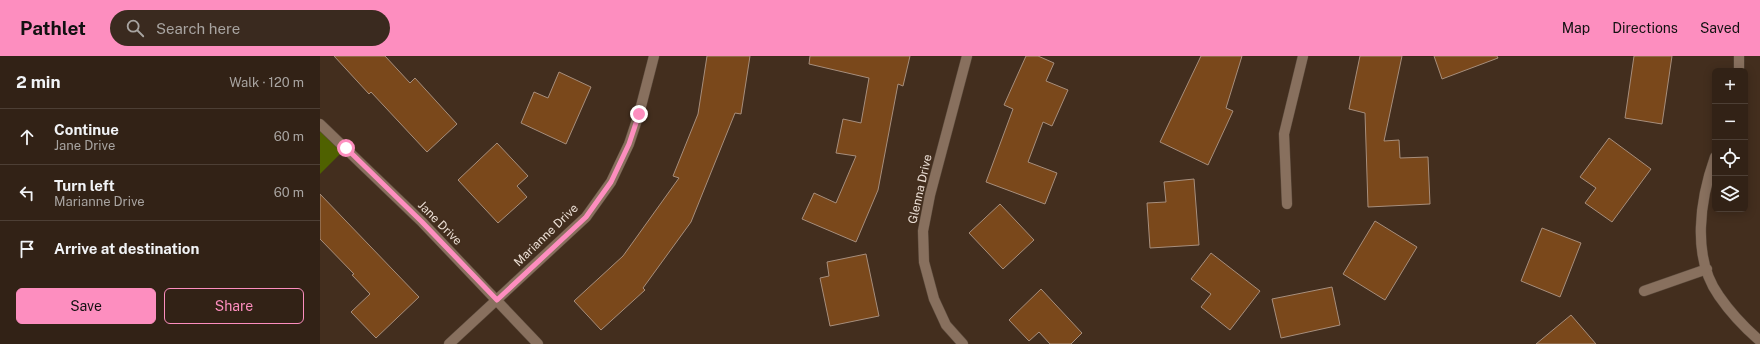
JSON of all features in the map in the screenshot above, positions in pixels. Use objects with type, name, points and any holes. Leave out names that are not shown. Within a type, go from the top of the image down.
[{"type":"street","name":"Marianne Drive","points":[[449,344],[586,217],[611,182],[629,144],[639,114],[654,56]]},
{"type":"street","name":"Glenna Drive","points":[[963,344],[946,324],[934,299],[924,262],[923,230],[930,195],[967,56]]},
{"type":"street","points":[[1287,204],[1284,134],[1303,56]]},
{"type":"street","points":[[1739,56],[1739,68]]},
{"type":"street","name":"Jane Drive","points":[[321,127],[422,222],[538,344]]},
{"type":"street","points":[[1712,169],[1704,200],[1701,226],[1701,249],[1718,296],[1760,341]]},
{"type":"street","points":[[1644,291],[1707,269]]},
{"type":"green space","points":[[320,124],[346,148],[320,174]]},
{"type":"building","points":[[334,56],[385,56],[410,83],[415,78],[457,124],[427,152],[371,92],[369,94]]},
{"type":"building","points":[[707,56],[750,56],[741,114],[735,113],[691,222],[643,288],[645,290],[601,330],[574,301],[623,256],[679,178],[673,176],[698,114]]},
{"type":"building","points":[[810,56],[910,56],[903,86],[898,84],[878,190],[856,242],[802,219],[814,193],[836,203],[856,156],[836,153],[843,119],[861,123],[869,78],[809,64]]},
{"type":"building","points":[[1026,56],[1038,56],[1054,63],[1046,81],[1068,90],[1052,126],[1043,122],[1028,162],[1057,173],[1045,204],[986,182],[1013,109],[1004,105]]},
{"type":"building","points":[[1201,56],[1242,56],[1226,108],[1233,111],[1208,165],[1160,142]]},
{"type":"building","points":[[1360,56],[1402,56],[1384,141],[1399,140],[1400,158],[1428,157],[1430,204],[1368,207],[1365,113],[1349,109]]},
{"type":"building","points":[[1434,56],[1497,56],[1498,58],[1442,79]]},
{"type":"building","points":[[1634,56],[1672,56],[1662,124],[1625,118]]},
{"type":"building","points":[[559,72],[591,87],[566,144],[521,123],[534,92],[548,98]]},
{"type":"building","points":[[1609,138],[1651,169],[1612,222],[1585,203],[1596,188],[1580,177]]},
{"type":"building","points":[[497,143],[528,176],[517,186],[527,197],[498,223],[458,180]]},
{"type":"building","points":[[1194,179],[1199,245],[1150,248],[1147,203],[1166,202],[1164,182]]},
{"type":"building","points":[[320,194],[419,297],[376,338],[351,312],[370,294],[352,275],[354,274],[320,239]]},
{"type":"building","points":[[1000,204],[1034,240],[1003,269],[969,233]]},
{"type":"building","points":[[1375,221],[1417,247],[1385,300],[1343,274]]},
{"type":"building","points":[[1542,228],[1581,243],[1560,297],[1521,281]]},
{"type":"building","points":[[1211,253],[1260,291],[1230,330],[1201,307],[1211,294],[1191,279]]},
{"type":"building","points":[[866,254],[879,316],[830,326],[820,278],[829,276],[827,262]]},
{"type":"building","points":[[1332,287],[1340,325],[1281,338],[1272,299]]},
{"type":"building","points":[[1041,289],[1082,333],[1071,344],[1050,344],[1039,332],[1029,341],[1009,320]]},
{"type":"building","points":[[1571,315],[1596,344],[1536,344]]},
{"type":"route","points":[[346,148],[422,222],[497,300],[586,217],[611,182],[629,144],[639,114]]}]
